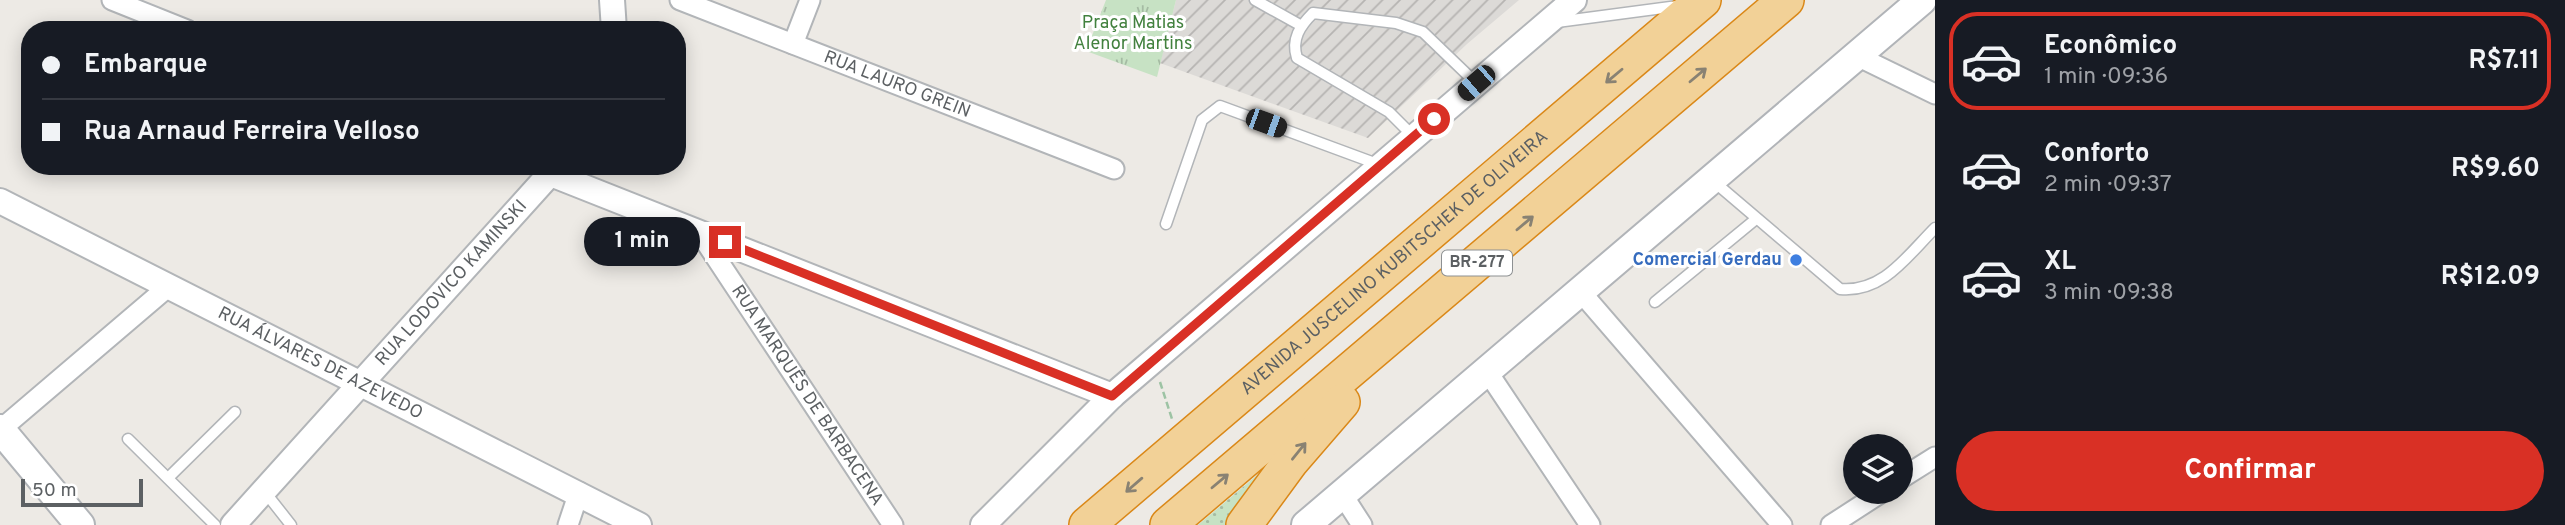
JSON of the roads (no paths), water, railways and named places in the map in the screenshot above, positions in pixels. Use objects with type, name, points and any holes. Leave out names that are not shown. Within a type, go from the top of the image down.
[{"type":"highway","name":"BR-277","points":[[1168,525],[1786,0]]},
{"type":"highway","name":"AVENIDA JUSCELINO KUBITSCHEK DE OLIVEIRA","points":[[1087,525],[1700,1]]},
{"type":"highway","points":[[1244,525],[1312,435],[1466,272]]},
{"type":"main road","points":[[1306,525],[1922,0]]},
{"type":"main road","points":[[0,429],[80,525]]},
{"type":"street","points":[[112,0],[164,21]]},
{"type":"street","points":[[612,0],[613,21]]},
{"type":"street","name":"RUA LAURO GREIN","points":[[680,0],[1114,169]]},
{"type":"street","points":[[793,44],[810,0]]},
{"type":"street","points":[[983,525],[1112,396],[1574,0]]},
{"type":"street","points":[[1857,56],[1934,93]]},
{"type":"street","name":"RUA LODOVICO KAMINSKI","points":[[230,524],[264,492],[363,383],[542,175]]},
{"type":"street","points":[[561,175],[1112,396]]},
{"type":"street","name":"RUA ÁLVARES DE AZEVEDO","points":[[0,201],[579,492],[639,525]]},
{"type":"street","name":"RUA MARQUÊS DE BARBACENA","points":[[699,232],[893,525]]},
{"type":"street","points":[[0,429],[169,286]]},
{"type":"street","points":[[1580,291],[1782,525]]},
{"type":"street","points":[[1487,371],[1590,525]]},
{"type":"street","points":[[1913,471],[1935,457]]},
{"type":"street","points":[[568,525],[579,492]]},
{"type":"street","points":[[1342,494],[1362,525]]},
{"type":"street","points":[[1831,525],[1863,504]]},
{"type":"lane","points":[[1255,0],[1300,25]]},
{"type":"lane","points":[[1546,23],[1700,1]]},
{"type":"lane","points":[[1414,136],[1389,112],[1297,58],[1293,47],[1300,25],[1313,13],[1396,23],[1423,32],[1476,83]]},
{"type":"lane","points":[[1166,224],[1202,120],[1220,106],[1381,165]]},
{"type":"lane","points":[[1711,180],[1840,289],[1855,290],[1883,280],[1935,228]]},
{"type":"lane","points":[[1655,302],[1756,219]]},
{"type":"lane","points":[[167,478],[235,412]]},
{"type":"lane","points":[[128,439],[167,478],[230,524]]},
{"type":"lane","points":[[264,492],[291,525]]},
{"type":"place","name":"Comercial Gerdau","points":[[1796,260]]},
{"type":"park label","name":"Praça Matias Alenor Martins","points":[[1133,33]]}]
